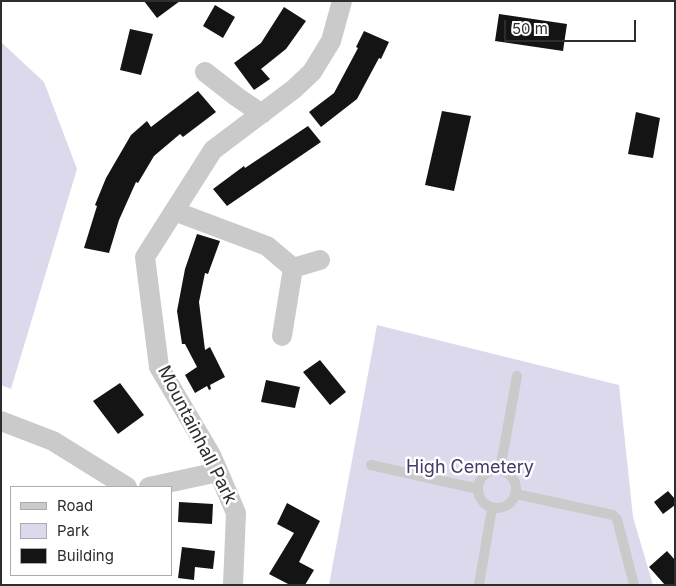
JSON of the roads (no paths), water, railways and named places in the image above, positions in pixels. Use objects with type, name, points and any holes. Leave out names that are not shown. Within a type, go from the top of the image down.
[{"type":"street","name":"Mountainhall Park","points":[[233,585],[236,513],[211,455],[159,367],[145,257],[213,150],[294,89],[312,72],[331,40],[342,1]]},
{"type":"street","points":[[205,72],[262,114]]},
{"type":"street","points":[[174,211],[267,246],[293,268]]},
{"type":"street","points":[[293,268],[320,260]]},
{"type":"street","points":[[282,336],[293,268]]},
{"type":"street","points":[[1,421],[53,441],[125,486]]},
{"type":"street","points":[[154,486],[218,472]]},
{"type":"lane","points":[[500,470],[517,376]]},
{"type":"lane","points":[[371,465],[478,489]]},
{"type":"lane","points":[[500,470],[512,476],[517,488],[516,494],[509,504],[504,507],[492,508],[482,501],[478,489],[482,477],[487,473],[500,470]]},
{"type":"lane","points":[[516,494],[613,515],[617,519],[634,585]]},
{"type":"lane","points":[[479,585],[492,508]]},
{"type":"park label","name":"High Cemetery","points":[[470,468]]}]
